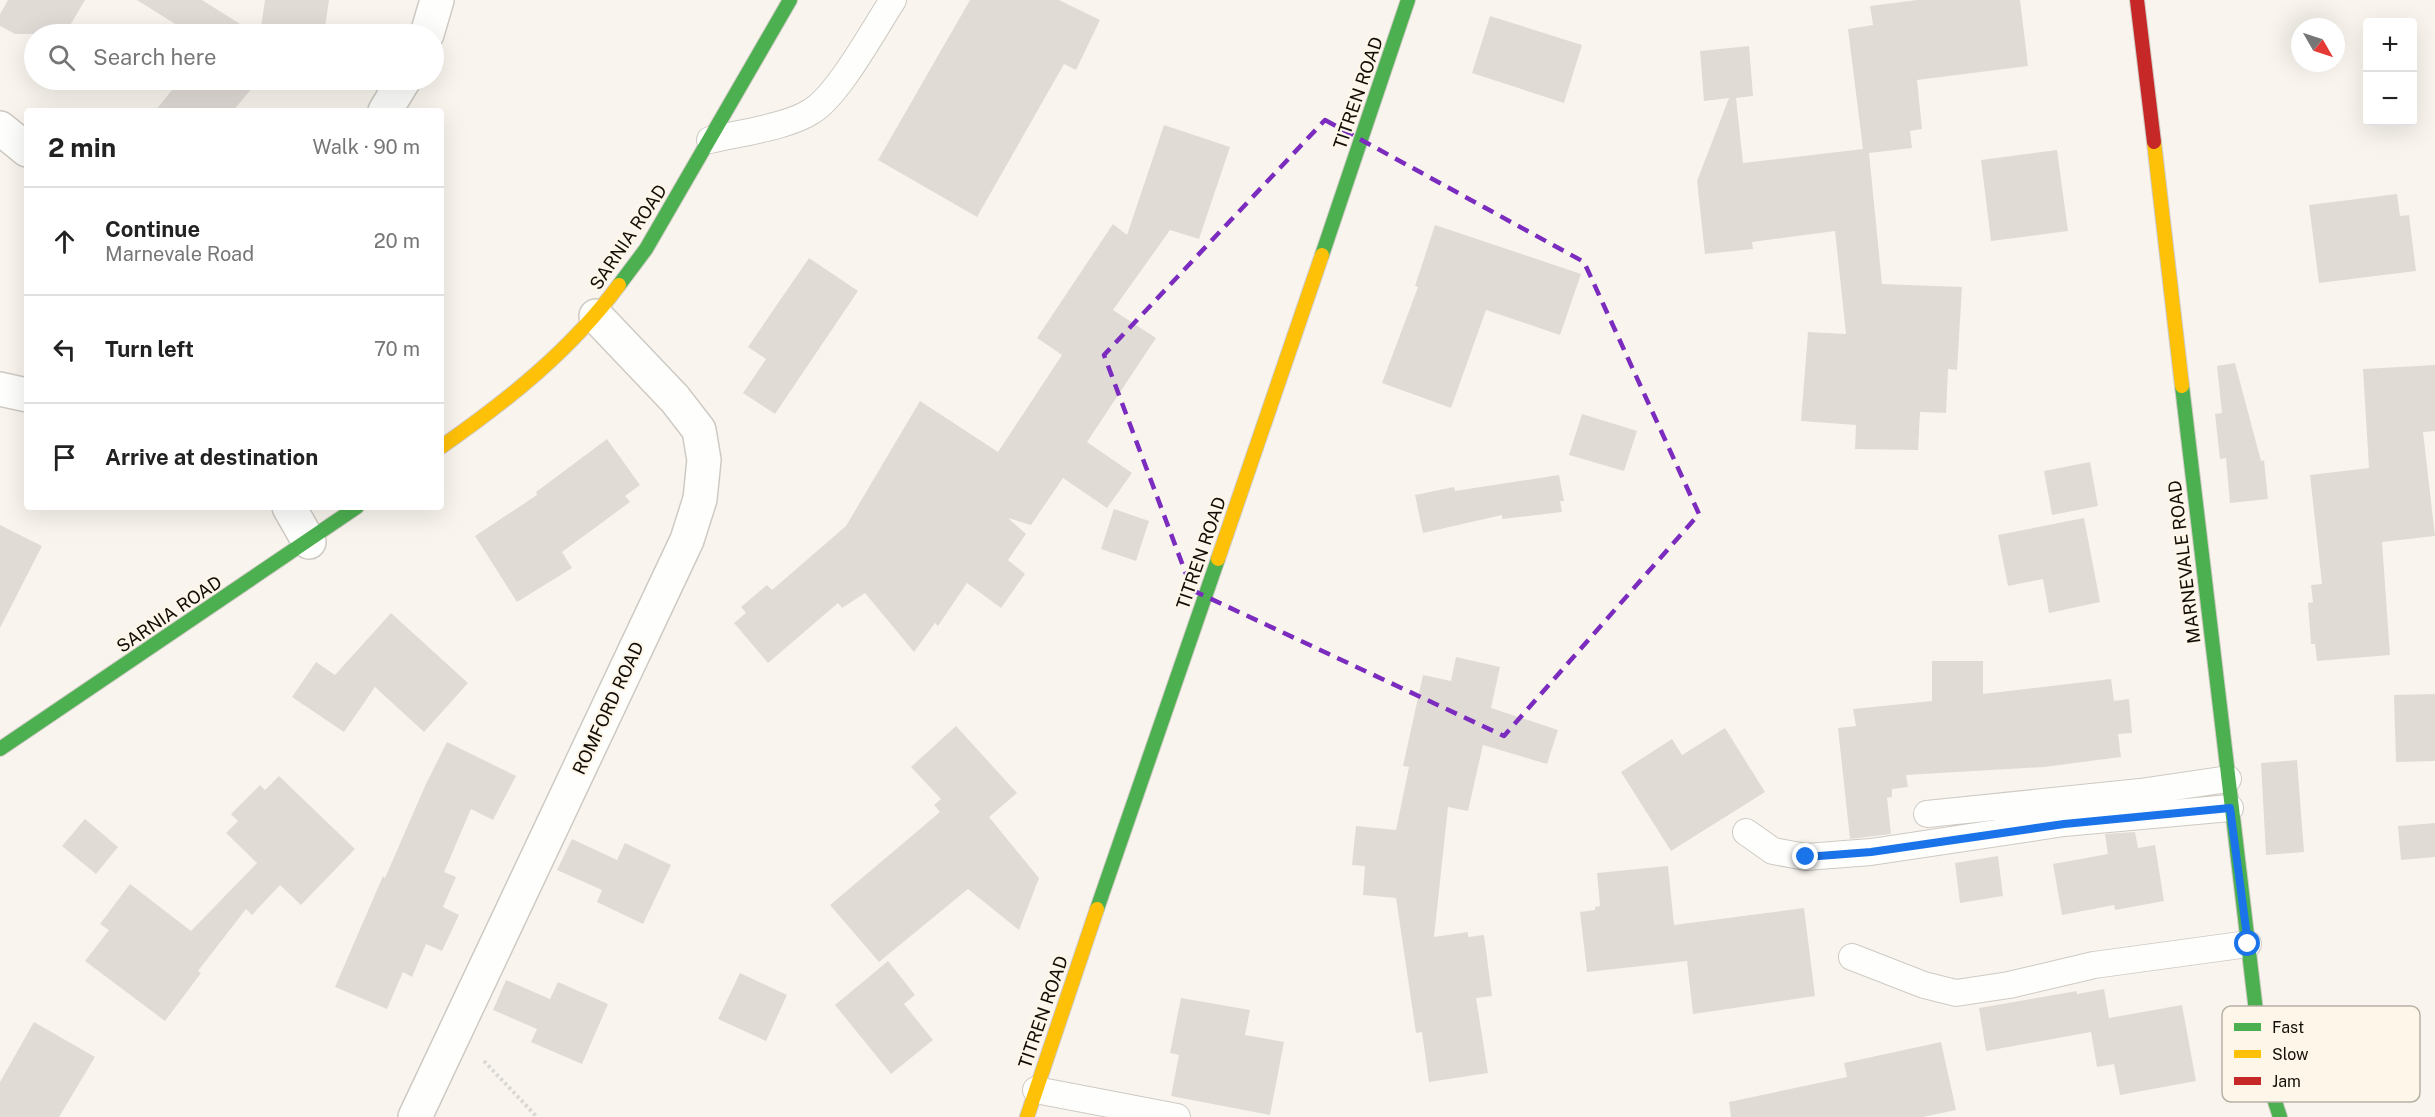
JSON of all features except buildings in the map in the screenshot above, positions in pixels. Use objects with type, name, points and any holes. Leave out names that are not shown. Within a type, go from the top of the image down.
[{"type":"street","points":[[430,24],[437,0]]},
{"type":"street","name":"SARNIA ROAD","points":[[444,445],[481,419],[544,367],[596,316],[646,249],[790,0]]},
{"type":"street","name":"TITREN ROAD","points":[[1027,1117],[1408,0]]},
{"type":"street","name":"MARNEVALE ROAD","points":[[2138,0],[2230,808],[2255,1006]]},
{"type":"street","points":[[387,108],[398,90]]},
{"type":"street","points":[[0,128],[24,148]]},
{"type":"street","name":"ROMFORD ROAD","points":[[415,1117],[687,540],[700,499],[704,460],[699,430],[675,399],[596,316]]},
{"type":"street","points":[[0,389],[24,393]]},
{"type":"street","points":[[291,510],[309,542]]},
{"type":"street","name":"SARNIA ROAD","points":[[0,749],[309,542],[353,510]]},
{"type":"street","name":"MARNEVALE ROAD","points":[[2275,1102],[2280,1117]]},
{"type":"lane","points":[[710,140],[793,120],[813,111],[832,93],[893,0]]},
{"type":"lane","points":[[1927,814],[2140,792],[2228,779]]},
{"type":"lane","points":[[1746,832],[1773,850],[1806,857],[1883,850],[2064,824],[2230,808]]},
{"type":"lane","points":[[1852,957],[1924,985],[1956,993],[2009,985],[2094,965],[2248,944]]},
{"type":"lane","points":[[1036,1090],[1177,1117]]},
{"type":"path","points":[[456,1030],[537,1117]]},
{"type":"highlighted area","points":[[1325,120],[1584,262],[1699,514],[1504,736],[1192,590],[1104,355]]},
{"type":"traffic: fast","points":[[619,285],[646,249],[790,0]]},
{"type":"traffic: fast","points":[[1322,255],[1408,0]]},
{"type":"traffic: fast","points":[[2182,386],[2255,1006]]},
{"type":"traffic: fast","points":[[0,749],[353,510]]},
{"type":"traffic: fast","points":[[1097,909],[1218,559]]},
{"type":"traffic: fast","points":[[2275,1102],[2280,1117]]},
{"type":"traffic: slow","points":[[2154,142],[2182,386]]},
{"type":"traffic: slow","points":[[1218,559],[1322,255]]},
{"type":"traffic: slow","points":[[444,445],[514,393],[559,353],[619,285]]},
{"type":"traffic: slow","points":[[1027,1117],[1097,909]]},
{"type":"traffic: jam","points":[[2137,0],[2154,142]]},
{"type":"route","points":[[1806,857],[1871,852],[2064,824],[2230,808],[2248,944]]}]
